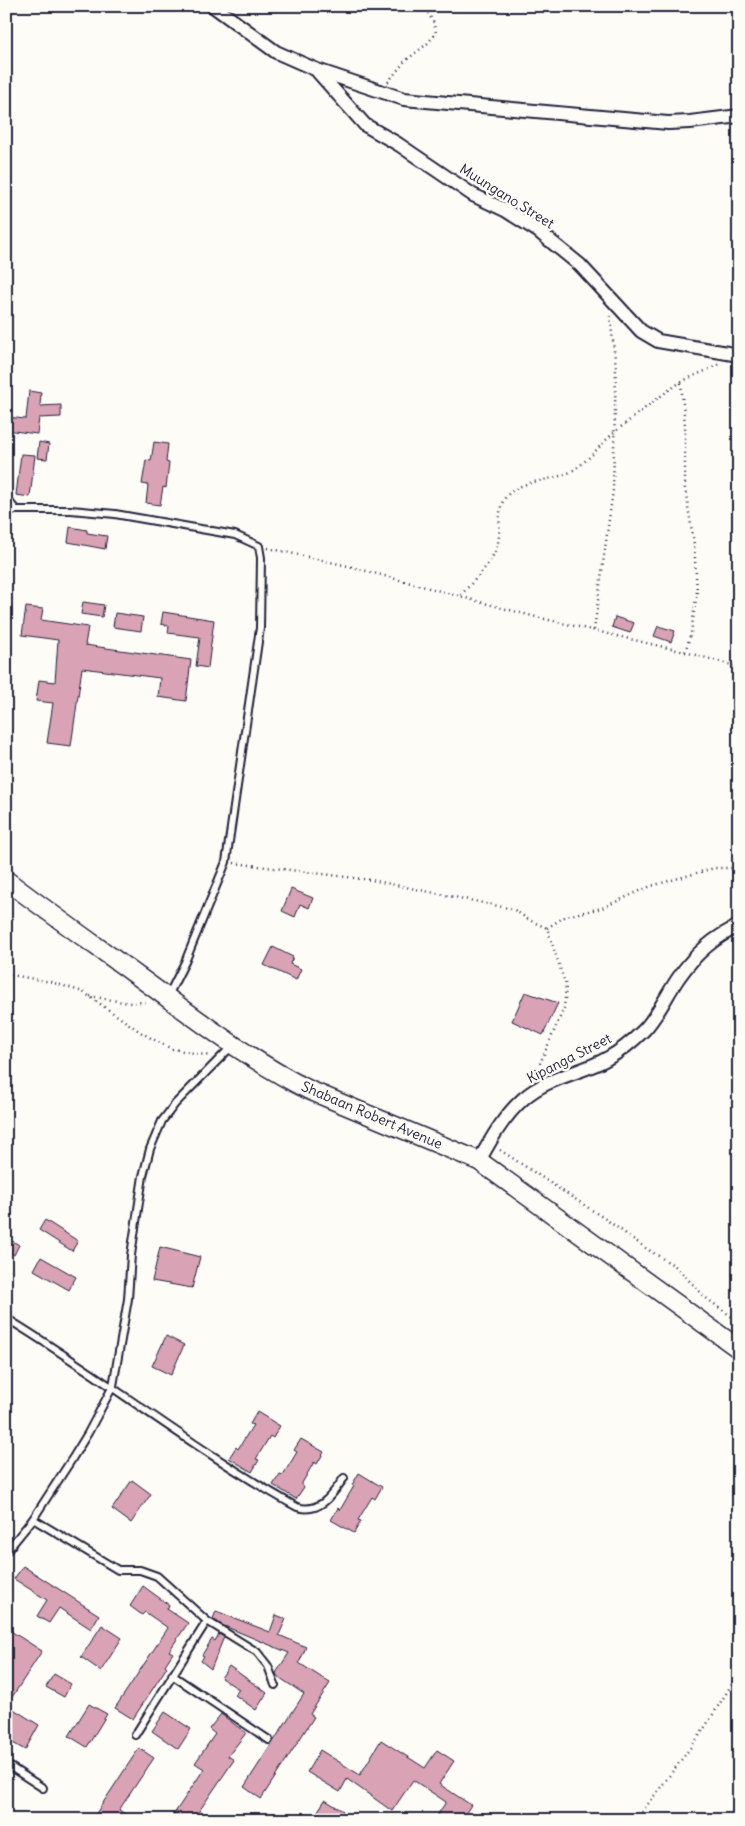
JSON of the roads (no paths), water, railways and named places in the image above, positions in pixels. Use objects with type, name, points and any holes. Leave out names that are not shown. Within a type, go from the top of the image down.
[{"type":"street","name":"Muungano Street","points":[[212,6],[264,45],[317,70],[348,79],[374,91],[420,102],[668,123],[739,116]]},
{"type":"street","name":"Muungano Street","points":[[317,70],[365,125],[398,144],[473,195],[505,210],[538,230],[580,264],[641,331],[658,341],[737,355]]},
{"type":"street","name":"Shabaan Robert Avenue","points":[[6,880],[88,942],[167,997],[227,1051],[309,1090],[479,1161],[739,1349]]},
{"type":"street","name":"Kipanga Street","points":[[479,1161],[500,1126],[523,1099],[548,1083],[607,1059],[630,1043],[645,1029],[664,1003],[679,977],[700,951],[720,933],[739,926]]},
{"type":"lane","points":[[6,498],[16,510]]},
{"type":"lane","points":[[6,510],[71,510],[115,514],[235,535],[259,546],[261,572],[256,660],[226,862],[186,962],[167,997]]},
{"type":"lane","points":[[6,1552],[33,1519],[88,1433],[112,1386],[128,1299],[137,1213],[150,1149],[162,1121],[175,1104],[227,1051]]},
{"type":"lane","points":[[6,1318],[112,1386],[218,1459],[297,1507],[310,1510],[318,1507],[334,1492],[344,1478]]},
{"type":"lane","points":[[33,1519],[118,1570],[140,1570],[157,1576],[207,1620],[257,1652],[268,1666],[275,1685]]},
{"type":"lane","points":[[135,1735],[207,1620]]},
{"type":"lane","points":[[172,1675],[269,1740]]},
{"type":"lane","points":[[6,1764],[43,1788]]}]
